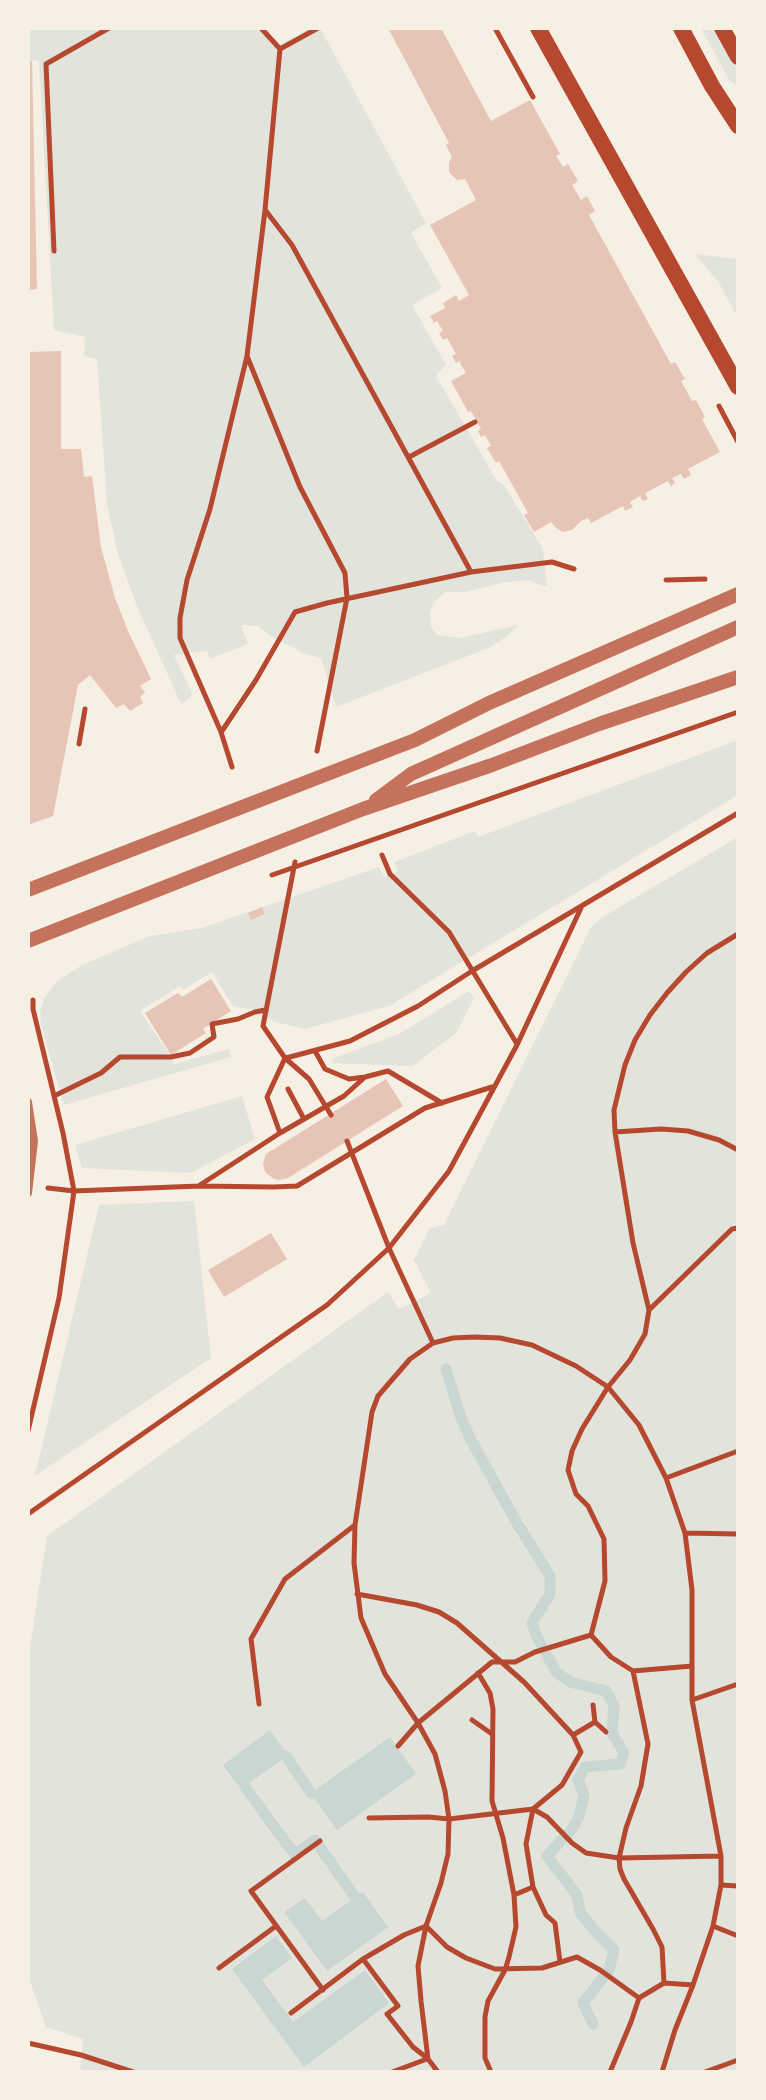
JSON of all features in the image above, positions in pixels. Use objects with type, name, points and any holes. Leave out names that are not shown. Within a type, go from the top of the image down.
[{"type":"main road","points":[[538,28],[738,387]]},
{"type":"main road","points":[[681,28],[738,126]]},
{"type":"main road","points":[[722,28],[738,57]]},
{"type":"street","points":[[28,890],[415,740],[489,703],[738,594]]},
{"type":"street","points":[[363,809],[411,774],[738,627]]},
{"type":"street","points":[[28,941],[363,809],[731,679]]},
{"type":"street","points":[[28,1102],[34,1141],[28,1193]]},
{"type":"path","points":[[54,251],[46,64],[109,28]]},
{"type":"path","points":[[232,767],[221,732],[180,638],[180,618],[187,580],[210,509],[247,356],[280,49],[261,28]]},
{"type":"path","points":[[280,49],[318,28]]},
{"type":"path","points":[[495,28],[533,97]]},
{"type":"path","points":[[265,210],[292,245],[471,572]]},
{"type":"path","points":[[247,356],[300,487],[345,573],[347,598],[344,616]]},
{"type":"path","points":[[409,457],[475,422]]},
{"type":"path","points":[[221,732],[256,680],[295,612],[471,572],[552,562],[574,569]]},
{"type":"path","points":[[79,744],[85,709]]},
{"type":"path","points":[[262,879],[738,712]]},
{"type":"path","points":[[285,1058],[350,1041],[418,1006],[738,813]]},
{"type":"path","points":[[382,855],[390,874],[449,932],[517,1045]]},
{"type":"path","points":[[28,1514],[327,1305],[389,1248],[449,1171],[517,1045],[581,908]]},
{"type":"path","points":[[591,1635],[605,1581],[604,1539],[588,1506],[576,1494],[568,1470],[582,1429],[645,1334],[649,1310],[633,1243],[614,1110],[625,1065],[650,1015],[686,972],[707,953],[738,934]]},
{"type":"path","points":[[28,1431],[59,1298],[74,1191],[33,1000]]},
{"type":"path","points":[[54,1096],[101,1073],[120,1057],[171,1057],[190,1053],[214,1037],[212,1024],[265,1010]]},
{"type":"path","points":[[263,1026],[285,1058],[309,1079],[331,1115]]},
{"type":"path","points":[[315,1051],[325,1069],[349,1079],[388,1071],[442,1103]]},
{"type":"path","points":[[280,1133],[267,1097],[285,1058]]},
{"type":"path","points":[[199,1186],[344,1096],[365,1077]]},
{"type":"path","points":[[52,1189],[297,1186],[425,1108],[493,1086]]},
{"type":"path","points":[[288,1089],[304,1119]]},
{"type":"path","points":[[615,1132],[688,1131],[719,1140],[738,1150]]},
{"type":"path","points":[[347,1141],[389,1248],[433,1343]]},
{"type":"path","points":[[649,1310],[732,1229],[738,1228]]},
{"type":"path","points":[[428,2059],[418,1966],[426,1926],[448,1854],[449,1819],[435,1754],[385,1674],[361,1618],[354,1563],[355,1525],[372,1412],[390,1379],[410,1359],[433,1343],[453,1338],[500,1338],[532,1345],[576,1366],[608,1387],[639,1425],[666,1478],[685,1533],[692,1590],[692,1700],[721,1856],[721,1885],[713,1926],[662,2072]]},
{"type":"path","points":[[666,1478],[738,1451]]},
{"type":"path","points":[[259,1704],[251,1639],[285,1579],[355,1525]]},
{"type":"path","points":[[685,1533],[738,1534]]},
{"type":"path","points":[[357,1594],[417,1605],[439,1612],[457,1623],[524,1682],[573,1735],[581,1752],[562,1785],[533,1809],[449,1819],[369,1818]]},
{"type":"path","points":[[398,1746],[418,1723],[492,1662],[515,1662],[535,1652],[591,1635]]},
{"type":"path","points":[[591,1635],[611,1657],[633,1671],[692,1666]]},
{"type":"path","points":[[633,1671],[648,1744],[641,1786],[619,1858],[620,1869],[662,1947],[664,1983]]},
{"type":"path","points":[[478,1673],[490,1693],[493,1709],[492,1801],[514,1895],[516,1927],[505,1970],[488,2001],[485,2017],[485,2058],[491,2072]]},
{"type":"path","points":[[692,1700],[738,1684]]},
{"type":"path","points":[[593,1705],[595,1722],[606,1732]]},
{"type":"path","points":[[472,1720],[492,1734]]},
{"type":"path","points":[[573,1735],[595,1722]]},
{"type":"path","points":[[533,1809],[547,1817],[586,1853],[619,1858],[721,1856]]},
{"type":"path","points":[[533,1809],[526,1844],[533,1887],[546,1915],[555,1923],[560,1962]]},
{"type":"path","points":[[320,1841],[251,1891],[323,1990]]},
{"type":"path","points":[[721,1885],[738,1886]]},
{"type":"path","points":[[514,1895],[533,1887]]},
{"type":"path","points":[[219,1968],[276,1926]]},
{"type":"path","points":[[291,2013],[363,1959],[426,1926]]},
{"type":"path","points":[[426,1926],[447,1947],[495,1969],[542,1968],[577,1957],[639,1998]]},
{"type":"path","points":[[713,1926],[738,1936]]},
{"type":"path","points":[[363,1959],[398,2006],[387,2014],[438,2072]]},
{"type":"path","points":[[610,2072],[639,1998],[664,1983],[693,1985]]},
{"type":"path","points":[[28,2043],[81,2055],[133,2072]]},
{"type":"path","points":[[392,2072],[428,2059]]},
{"type":"path","points":[[705,2072],[738,2060]]},
{"type":"shaded area","points":[[28,28],[267,28],[278,46],[310,28],[320,28],[426,223],[411,233],[442,288],[412,305],[446,365],[436,376],[497,481],[504,485],[543,549],[547,587],[528,580],[465,592],[445,592],[434,602],[430,612],[431,627],[438,635],[460,638],[518,625],[507,636],[491,647],[336,707],[321,658],[303,653],[258,626],[241,625],[248,644],[210,659],[207,651],[174,655],[192,693],[181,704],[136,604],[118,554],[107,504],[97,359],[84,356],[85,337],[54,330],[39,61],[28,60]]},
{"type":"shaded area","points":[[701,28],[714,28],[738,71],[738,86],[729,80]]},
{"type":"shaded area","points":[[695,254],[737,259],[738,318],[719,283]]},
{"type":"shaded area","points":[[738,740],[738,795],[389,1006],[305,1029],[275,1022],[254,1010],[233,1006],[212,972],[183,990],[180,986],[140,1011],[174,1064],[229,1049],[231,1057],[64,1105],[41,1025],[40,1011],[56,982],[82,965],[150,936],[202,928],[379,867],[384,877],[398,871],[394,862],[475,831],[478,837]]},
{"type":"shaded area","points":[[738,837],[738,2072],[80,2072],[83,2039],[46,2027],[28,1976],[28,1660],[47,1536],[388,1292],[399,1309],[431,1293],[414,1260],[430,1228],[444,1225],[591,927],[601,918]]},
{"type":"shaded area","points":[[469,991],[474,998],[456,1033],[413,1066],[331,1063],[334,1058],[399,1034]]},
{"type":"shaded area","points":[[242,1096],[255,1139],[191,1173],[82,1168],[75,1145]]},
{"type":"shaded area","points":[[194,1201],[211,1358],[35,1476],[99,1205]]},
{"type":"shaded area","points":[[270,1730],[288,1755],[241,1789],[223,1765]]},
{"type":"shaded area","points":[[390,1737],[416,1774],[337,1830],[311,1793]]},
{"type":"shaded area","points":[[363,1892],[388,1927],[327,1971],[284,1912],[305,1898],[322,1921]]},
{"type":"shaded area","points":[[276,1936],[292,1958],[262,1980],[293,2022],[365,1970],[389,2003],[304,2067],[232,1969]]},
{"type":"building","points":[[388,28],[441,28],[491,121],[530,100],[560,154],[556,156],[563,167],[568,164],[578,181],[572,185],[581,200],[587,196],[595,211],[589,215],[671,364],[675,362],[685,379],[681,381],[692,401],[696,400],[705,417],[702,419],[720,452],[688,469],[691,475],[684,479],[681,474],[672,478],[675,483],[671,486],[668,481],[645,493],[648,499],[643,501],[640,496],[630,502],[633,507],[625,511],[623,506],[591,523],[588,518],[572,530],[563,532],[551,522],[534,532],[524,515],[528,513],[499,461],[496,463],[487,448],[491,446],[485,435],[481,437],[478,431],[481,429],[451,381],[466,373],[452,356],[456,354],[447,338],[443,340],[439,333],[443,331],[437,321],[434,323],[430,316],[445,308],[443,303],[456,295],[459,301],[469,295],[430,225],[476,200],[465,179],[457,180],[449,172],[452,157],[446,145],[449,143]]},
{"type":"building","points":[[28,61],[32,61],[37,289],[28,290]]},
{"type":"building","points":[[61,351],[61,449],[81,449],[84,477],[92,476],[101,547],[115,598],[151,679],[140,686],[145,692],[140,697],[143,703],[130,711],[124,704],[116,708],[90,675],[78,685],[53,816],[28,825],[28,352]]},
{"type":"building","points":[[262,907],[265,914],[251,920],[248,913]]},
{"type":"building","points":[[211,979],[231,1011],[203,1029],[206,1033],[171,1055],[145,1013],[178,993],[182,997]]},
{"type":"building","points":[[386,1079],[403,1106],[288,1178],[274,1179],[265,1172],[263,1163],[266,1154]]},
{"type":"building","points":[[271,1233],[287,1259],[224,1297],[208,1270]]},
{"type":"waterway","points":[[446,1369],[471,1440],[550,1576],[550,1594],[532,1623],[536,1635],[556,1672],[570,1682],[606,1691],[614,1706],[612,1733],[624,1753],[620,1764],[585,1767],[578,1780],[584,1795],[579,1816],[572,1829],[547,1856],[577,1895],[580,1912],[614,1950],[609,1970],[583,2003],[593,2024]]},
{"type":"waterway","points":[[286,1756],[311,1793]]},
{"type":"waterway","points":[[245,1787],[295,1855],[315,1840],[355,1897]]}]
